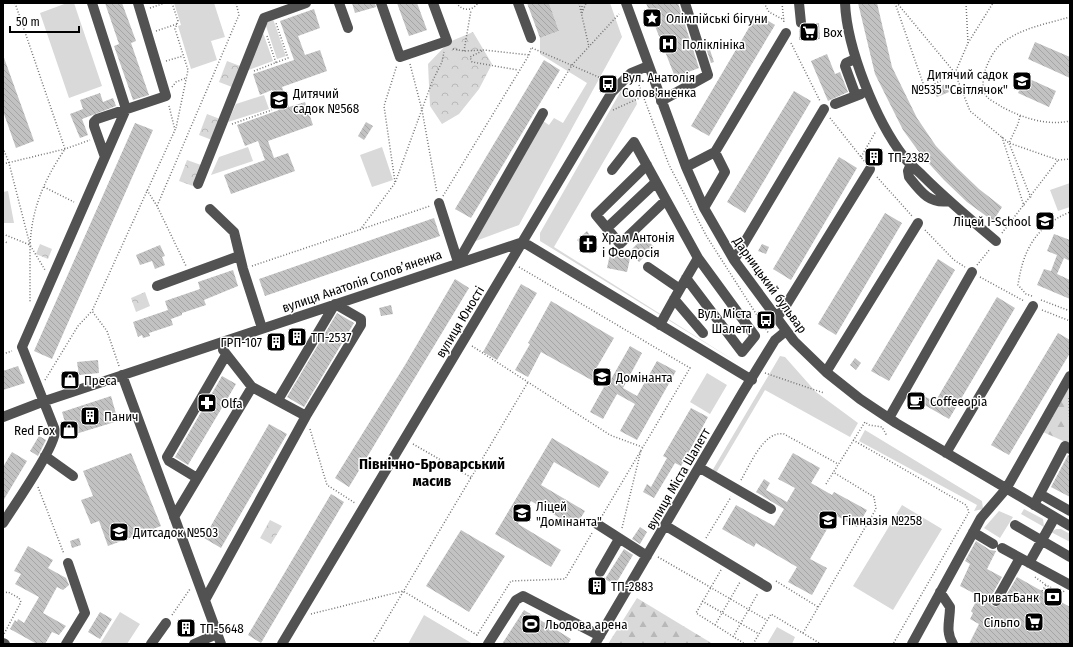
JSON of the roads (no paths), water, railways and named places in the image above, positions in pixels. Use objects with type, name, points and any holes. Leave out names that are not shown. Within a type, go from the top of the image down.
[{"type":"street","points":[[3,523],[45,456],[54,440],[56,433],[38,392],[22,347],[126,108],[92,3]]},
{"type":"street","points":[[198,184],[264,18],[306,3]]},
{"type":"street","points":[[339,3],[348,28]]},
{"type":"street","points":[[381,3],[404,56],[446,44],[433,3]]},
{"type":"street","points":[[518,3],[531,43]]},
{"type":"street","name":"Дарницький бульвар","points":[[626,3],[686,167],[704,208],[734,260],[794,341],[826,372],[860,399],[1006,489],[1070,526]]},
{"type":"street","points":[[661,100],[708,75],[685,3]]},
{"type":"street","points":[[799,3],[802,23]]},
{"type":"street","points":[[845,3],[845,15],[855,59],[882,121],[904,157],[949,201],[996,241]]},
{"type":"street","points":[[105,156],[94,126],[96,119],[166,96],[139,7]]},
{"type":"street","points":[[686,167],[715,152],[786,33]]},
{"type":"street","points":[[855,59],[846,63],[845,66],[856,96]]},
{"type":"street","points":[[648,66],[632,73],[612,92],[523,242],[752,380]]},
{"type":"street","points":[[835,104],[868,91]]},
{"type":"street","points":[[734,260],[824,109]]},
{"type":"street","points":[[458,262],[543,113]]},
{"type":"street","points":[[612,170],[634,142],[698,258],[755,336],[742,352],[686,278]]},
{"type":"street","points":[[704,208],[725,172],[715,152]]},
{"type":"street","points":[[647,165],[596,215],[620,244],[666,200]]},
{"type":"street","points":[[776,318],[783,310],[870,169]]},
{"type":"street","points":[[607,228],[656,182]]},
{"type":"street","points":[[439,203],[458,262]]},
{"type":"street","points":[[210,209],[234,232],[243,269],[262,328]]},
{"type":"street","points":[[826,372],[918,223]]},
{"type":"street","name":"вулиця Анатолія Соловʼяненка","points":[[3,417],[42,402],[217,343],[458,262],[523,242]]},
{"type":"street","name":"вулиця Юності","points":[[282,644],[523,242]]},
{"type":"street","points":[[157,286],[240,256]]},
{"type":"street","points":[[660,325],[698,258]]},
{"type":"street","points":[[648,267],[680,289]]},
{"type":"street","points":[[889,418],[972,272]]},
{"type":"street","points":[[674,299],[703,333]]},
{"type":"street","points":[[946,452],[1035,301]]},
{"type":"street","points":[[205,600],[306,416],[361,325],[362,322],[358,317],[335,304],[278,400]]},
{"type":"street","name":"вулиця Міста Шалетт","points":[[598,640],[652,556],[666,526],[775,340],[786,331]]},
{"type":"street","points":[[217,343],[252,387],[306,416]]},
{"type":"street","points":[[198,478],[170,461],[167,457],[226,355]]},
{"type":"street","points":[[122,375],[221,644]]},
{"type":"street","points":[[912,644],[972,532],[981,518],[1006,489],[1070,376]]},
{"type":"street","points":[[174,517],[252,387]]},
{"type":"street","points":[[1034,505],[1065,446],[1070,449]]},
{"type":"street","points":[[45,456],[73,476]]},
{"type":"street","points":[[700,468],[771,509]]},
{"type":"street","points":[[1040,494],[1070,511]]},
{"type":"street","points":[[996,601],[1055,517]]},
{"type":"street","points":[[597,524],[619,539],[652,556]]},
{"type":"street","points":[[1015,525],[1070,557]]},
{"type":"street","points":[[666,526],[765,585]]},
{"type":"street","points":[[972,532],[1070,585]]},
{"type":"street","points":[[600,572],[619,539]]},
{"type":"street","points":[[66,644],[85,613],[68,563]]},
{"type":"street","points":[[940,592],[950,607],[947,626],[949,637],[953,644]]},
{"type":"street","points":[[488,644],[516,600],[523,596],[598,640]]},
{"type":"street","points":[[151,644],[166,623]]},
{"type":"street","points":[[194,644],[217,634]]},
{"type":"place","name":"Олімпійські бігуни","points":[[652,18]]},
{"type":"place","name":"Box","points":[[809,32]]},
{"type":"place","name":"Поліклініка","points":[[668,44]]},
{"type":"place","name":"Дитячий садок №535 \"Світлячок\"","points":[[1022,81]]},
{"type":"place","name":"Вул. Анатолія Солов'яненка","points":[[608,84]]},
{"type":"place","name":"Дитячий садок №568","points":[[279,100]]},
{"type":"place","name":"ТП-2382","points":[[874,157]]},
{"type":"place","name":"Ліцей I-School","points":[[1045,221]]},
{"type":"place","name":"Храм Антонія і Феодосія","points":[[588,244]]},
{"type":"place","name":"Вул. Міста Шалетт","points":[[766,320]]},
{"type":"place","name":"ТП-2537","points":[[297,337]]},
{"type":"place","name":"ГРП-107","points":[[276,342]]},
{"type":"place","name":"Домінанта","points":[[602,377]]},
{"type":"place","name":"Преса","points":[[70,380]]},
{"type":"place","name":"Coffeeopia","points":[[916,401]]},
{"type":"place","name":"Olfa","points":[[207,403]]},
{"type":"place","name":"Панич","points":[[90,416]]},
{"type":"place","name":"Red Fox","points":[[69,430]]},
{"type":"place","name":"Ліцей \"Домінанта\"","points":[[522,513]]},
{"type":"place","name":"Гімназія №258","points":[[828,520]]},
{"type":"place","name":"Дитсадок №503","points":[[119,532]]},
{"type":"place","name":"ТП-2883","points":[[597,586]]},
{"type":"place","name":"ПриватБанк","points":[[1053,597]]},
{"type":"place","name":"Сільпо","points":[[1034,622]]},
{"type":"place","name":"Льодова арена","points":[[531,624]]},
{"type":"place","name":"ТП-5648","points":[[186,628]]},
{"type":"district","name":"Північно-Броварський масив","points":[[432,472]]}]
